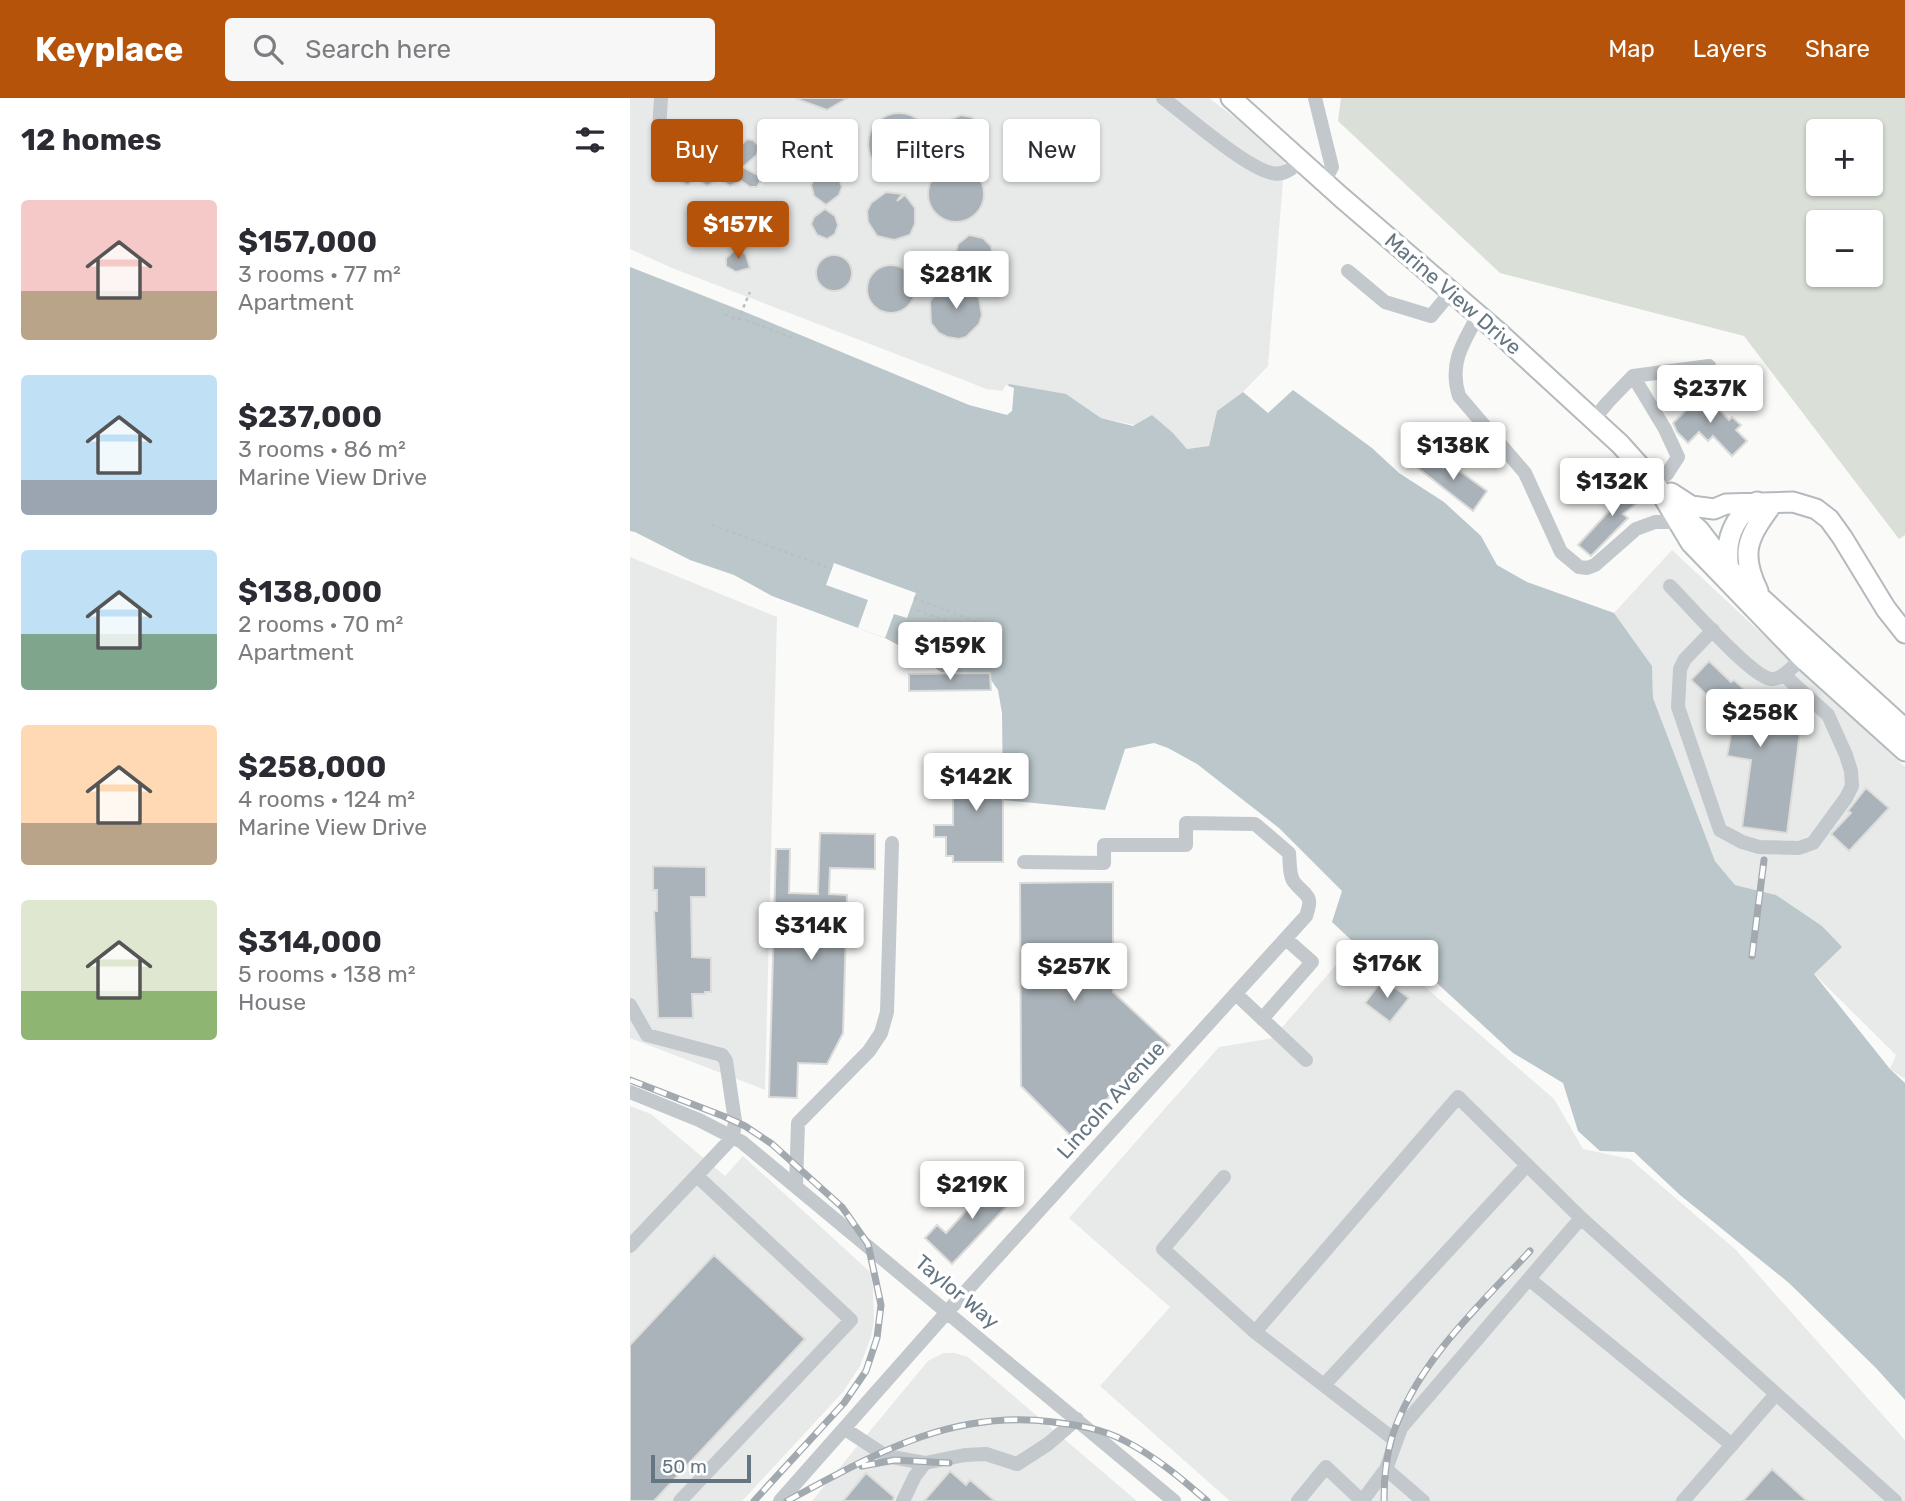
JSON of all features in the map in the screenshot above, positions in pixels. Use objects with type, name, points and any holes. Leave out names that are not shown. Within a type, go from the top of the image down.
[{"type":"main road","name":"Marine View Drive","points":[[1231,98],[1620,444],[1659,491],[1699,530],[1729,569],[1905,729]]},
{"type":"main road","name":"Marine View Drive","points":[[1659,491],[1690,543],[1736,592],[1801,658],[1905,751]]},
{"type":"main road","points":[[1659,491],[1698,507],[1714,509],[1726,504],[1764,507],[1804,503],[1829,519],[1886,610],[1905,632]]},
{"type":"main road","points":[[1699,530],[1711,533],[1731,530],[1764,507]]},
{"type":"main road","points":[[1762,598],[1746,561],[1750,539],[1764,507]]},
{"type":"main road","points":[[1731,530],[1727,555],[1736,592]]},
{"type":"street","points":[[660,119],[661,98]]},
{"type":"street","points":[[1163,98],[1247,161],[1273,174],[1291,170],[1301,160]]},
{"type":"street","points":[[1315,98],[1332,167],[1325,180]]},
{"type":"street","points":[[1348,271],[1385,302],[1431,316],[1451,292]]},
{"type":"street","points":[[1478,316],[1463,342],[1454,366],[1454,381],[1459,396],[1525,473],[1561,552],[1579,567],[1587,568],[1595,565],[1636,529],[1655,522],[1678,522]]},
{"type":"street","points":[[1593,420],[1633,376],[1709,366]]},
{"type":"street","points":[[1633,376],[1665,429],[1678,457],[1659,491]]},
{"type":"street","points":[[1670,586],[1744,662],[1763,676],[1772,680],[1784,675],[1801,658]]},
{"type":"street","points":[[1713,630],[1685,659],[1680,669],[1678,707],[1720,831],[1759,847],[1799,848],[1813,843],[1852,786],[1846,755],[1828,715],[1784,675]]},
{"type":"street","name":"Lincoln Avenue","points":[[780,1501],[948,1311],[1286,939],[1306,916],[1310,901],[1308,895],[1292,880],[1289,853],[1255,824],[1186,822],[1186,845],[1104,845],[1104,863],[1024,862]]},
{"type":"street","points":[[796,1186],[798,1123],[869,1051],[881,1033],[887,1012],[892,844]]},
{"type":"street","points":[[1262,1019],[1312,962],[1286,939]]},
{"type":"street","points":[[1236,994],[1306,1060]]},
{"type":"street","points":[[630,1005],[647,1035],[722,1055],[726,1061],[735,1122],[733,1137],[630,1247]]},
{"type":"street","name":"Taylor Way","points":[[630,1092],[733,1137],[948,1311],[1174,1501]]},
{"type":"street","points":[[1255,1332],[1458,1097],[1581,1218],[1895,1501]]},
{"type":"street","points":[[1324,1385],[1527,1165]]},
{"type":"street","points":[[680,1501],[851,1320],[697,1176]]},
{"type":"street","points":[[1224,1177],[1163,1250],[1255,1332],[1396,1441]]},
{"type":"street","points":[[1303,1499],[1326,1467],[1362,1501],[1386,1469],[1401,1428],[1581,1218]]},
{"type":"street","points":[[1529,1279],[1731,1445]]},
{"type":"street","points":[[1683,1501],[1776,1394]]},
{"type":"street","points":[[845,1429],[886,1456],[925,1463],[986,1454],[1017,1464],[1048,1444],[1077,1419]]},
{"type":"street","points":[[903,1501],[915,1476],[925,1463]]},
{"type":"street","points":[[1386,1469],[1423,1501]]},
{"type":"path","points":[[738,319],[750,292]]},
{"type":"path","points":[[725,314],[763,326]]},
{"type":"path","points":[[756,324],[796,339]]},
{"type":"path","points":[[712,525],[832,569]]},
{"type":"path","points":[[914,598],[1001,631]]},
{"type":"path","points":[[911,607],[936,617]]},
{"type":"path","points":[[918,610],[970,629]]},
{"type":"shaded area","points":[[630,98],[1209,98],[1285,156],[1268,366],[1243,392],[1217,411],[1209,446],[1187,449],[1173,433],[1101,418],[1066,394],[1004,395],[986,392],[630,252]]},
{"type":"shaded area","points":[[1341,98],[1905,98],[1905,535],[1899,539],[1744,336],[1500,273],[1338,121]]},
{"type":"shaded area","points":[[630,252],[830,333],[1004,395],[1009,384],[1066,394],[1101,418],[1133,426],[1152,415],[1187,449],[1209,446],[1217,411],[1243,392],[1268,413],[1293,390],[1372,448],[1399,473],[1444,502],[1481,536],[1497,565],[1527,582],[1614,613],[1652,666],[1653,698],[1715,861],[1735,885],[1776,895],[1822,926],[1842,947],[1814,974],[1890,1069],[1905,1083],[1905,1400],[1789,1283],[1680,1195],[1634,1152],[1600,1151],[1578,1131],[1563,1083],[1513,1053],[1426,973],[1395,975],[1349,938],[1332,922],[1342,891],[1279,828],[1197,764],[1154,743],[1125,749],[1105,810],[1003,800],[1002,713],[998,690],[990,673],[941,672],[885,638],[772,596],[734,575],[690,560],[630,531]]},
{"type":"shaded area","points":[[1672,550],[1905,767],[1905,1079],[1890,1069],[1896,1055],[1814,974],[1841,947],[1822,926],[1776,895],[1735,885],[1715,861],[1653,698],[1652,666],[1614,613]]},
{"type":"shaded area","points":[[630,557],[777,617],[765,1090],[630,1038]]},
{"type":"shaded area","points":[[1355,943],[1395,974],[1410,974],[1554,1099],[1583,1149],[1630,1159],[1736,1250],[1905,1440],[1905,1501],[1230,1501],[1100,1386],[1170,1307],[1069,1218],[1219,1047],[1273,1038]]},
{"type":"shaded area","points":[[630,1106],[651,1114],[725,1176],[743,1156],[870,1272],[874,1321],[860,1366],[843,1392],[742,1501],[630,1501]]},
{"type":"shaded area","points":[[943,1353],[968,1357],[1137,1501],[812,1501],[928,1361]]},
{"type":"pier","points":[[630,249],[672,268],[987,389],[1002,391],[1006,385],[1014,388],[1012,411],[1007,415],[969,405],[630,267]]},
{"type":"pier","points":[[834,563],[916,593],[907,618],[894,614],[885,638],[858,628],[868,600],[826,585]]},
{"type":"building","points":[[797,98],[848,98],[827,110],[797,99]]},
{"type":"building","points":[[899,113],[916,119],[882,119]]},
{"type":"building","points":[[961,115],[974,119],[951,119]]},
{"type":"building","points":[[872,130],[872,158],[868,144]]},
{"type":"building","points":[[747,139],[753,140],[757,144],[757,155],[743,167],[743,143]]},
{"type":"building","points":[[743,167],[757,174],[757,182],[760,182],[757,187],[750,187],[742,182]]},
{"type":"building","points":[[723,182],[739,182],[730,186]]},
{"type":"building","points":[[812,182],[840,182],[842,187],[839,195],[826,205],[814,196]]},
{"type":"building","points":[[931,182],[981,182],[982,205],[976,214],[967,220],[945,220],[936,214],[930,205],[928,194]]},
{"type":"building","points":[[886,192],[902,194],[897,201],[905,195],[915,208],[915,224],[910,235],[894,240],[877,236],[868,222],[867,211],[871,203]]},
{"type":"building","points":[[825,209],[835,216],[838,225],[835,234],[827,239],[817,235],[811,224],[814,217]]},
{"type":"building","points":[[969,235],[983,238],[991,246],[992,258],[986,268],[969,273],[960,266],[955,255],[958,244]]},
{"type":"building","points":[[735,250],[746,255],[750,268],[736,272],[726,266],[726,258]]},
{"type":"building","points":[[834,255],[847,260],[852,273],[847,286],[834,291],[821,286],[816,273],[821,260]]},
{"type":"building","points":[[891,265],[908,272],[915,289],[908,306],[891,313],[874,306],[867,289],[874,272]]},
{"type":"building","points":[[965,283],[979,298],[982,315],[979,324],[966,337],[947,337],[939,333],[931,323],[930,301],[942,287]]},
{"type":"building","points":[[1704,393],[1729,420],[1732,417],[1741,425],[1736,430],[1747,441],[1732,456],[1713,436],[1708,441],[1699,432],[1688,443],[1677,432],[1673,423]]},
{"type":"building","points":[[1422,454],[1443,468],[1447,462],[1487,491],[1473,511],[1414,465]]},
{"type":"building","points":[[1624,476],[1642,499],[1623,514],[1628,518],[1591,556],[1578,545],[1622,497],[1612,485]]},
{"type":"building","points":[[1709,661],[1757,701],[1803,708],[1787,833],[1742,827],[1751,760],[1727,756],[1736,707],[1721,693],[1713,701],[1691,680]]},
{"type":"building","points":[[990,673],[991,690],[909,691],[909,674]]},
{"type":"building","points":[[953,761],[1003,761],[1003,862],[953,862],[953,856],[946,856],[946,837],[934,837],[934,825],[953,825]]},
{"type":"building","points":[[1866,788],[1889,808],[1849,851],[1831,834],[1851,813],[1848,811]]},
{"type":"building","points":[[820,833],[875,834],[875,869],[830,868],[829,894],[847,895],[843,1033],[827,1064],[798,1063],[797,1098],[769,1097],[776,849],[790,849],[789,893],[818,894]]},
{"type":"building","points":[[653,866],[706,867],[706,897],[691,897],[692,957],[711,958],[711,992],[692,994],[693,1018],[658,1018],[654,911],[657,911],[657,890],[653,890]]},
{"type":"building","points":[[1113,882],[1113,992],[1170,1045],[1163,1052],[1158,1047],[1071,1136],[1021,1086],[1020,883]]},
{"type":"building","points":[[1383,979],[1409,998],[1390,1022],[1365,1003]]},
{"type":"building","points":[[996,1178],[1002,1184],[1005,1180],[1018,1191],[952,1264],[925,1238],[937,1225],[946,1233]]},
{"type":"building","points":[[714,1255],[805,1339],[654,1501],[630,1501],[630,1345]]},
{"type":"building","points":[[1772,1469],[1807,1501],[1743,1501]]},
{"type":"building","points":[[950,1471],[966,1485],[970,1480],[995,1501],[924,1501]]},
{"type":"building","points":[[866,1473],[894,1497],[893,1501],[843,1501]]},
{"type":"railway","points":[[1752,956],[1764,860]]},
{"type":"railway","points":[[630,1080],[723,1116],[745,1126],[772,1144],[842,1207],[868,1244],[881,1305],[877,1338],[866,1371],[844,1403],[754,1501]]},
{"type":"railway","points":[[1384,1501],[1388,1452],[1392,1437],[1417,1384],[1451,1337],[1530,1251]]},
{"type":"railway","points":[[787,1501],[850,1467],[914,1439],[980,1422],[1016,1420],[1072,1425],[1117,1437],[1158,1461],[1207,1501]]},
{"type":"railway","points":[[862,1466],[895,1460],[949,1463]]}]
